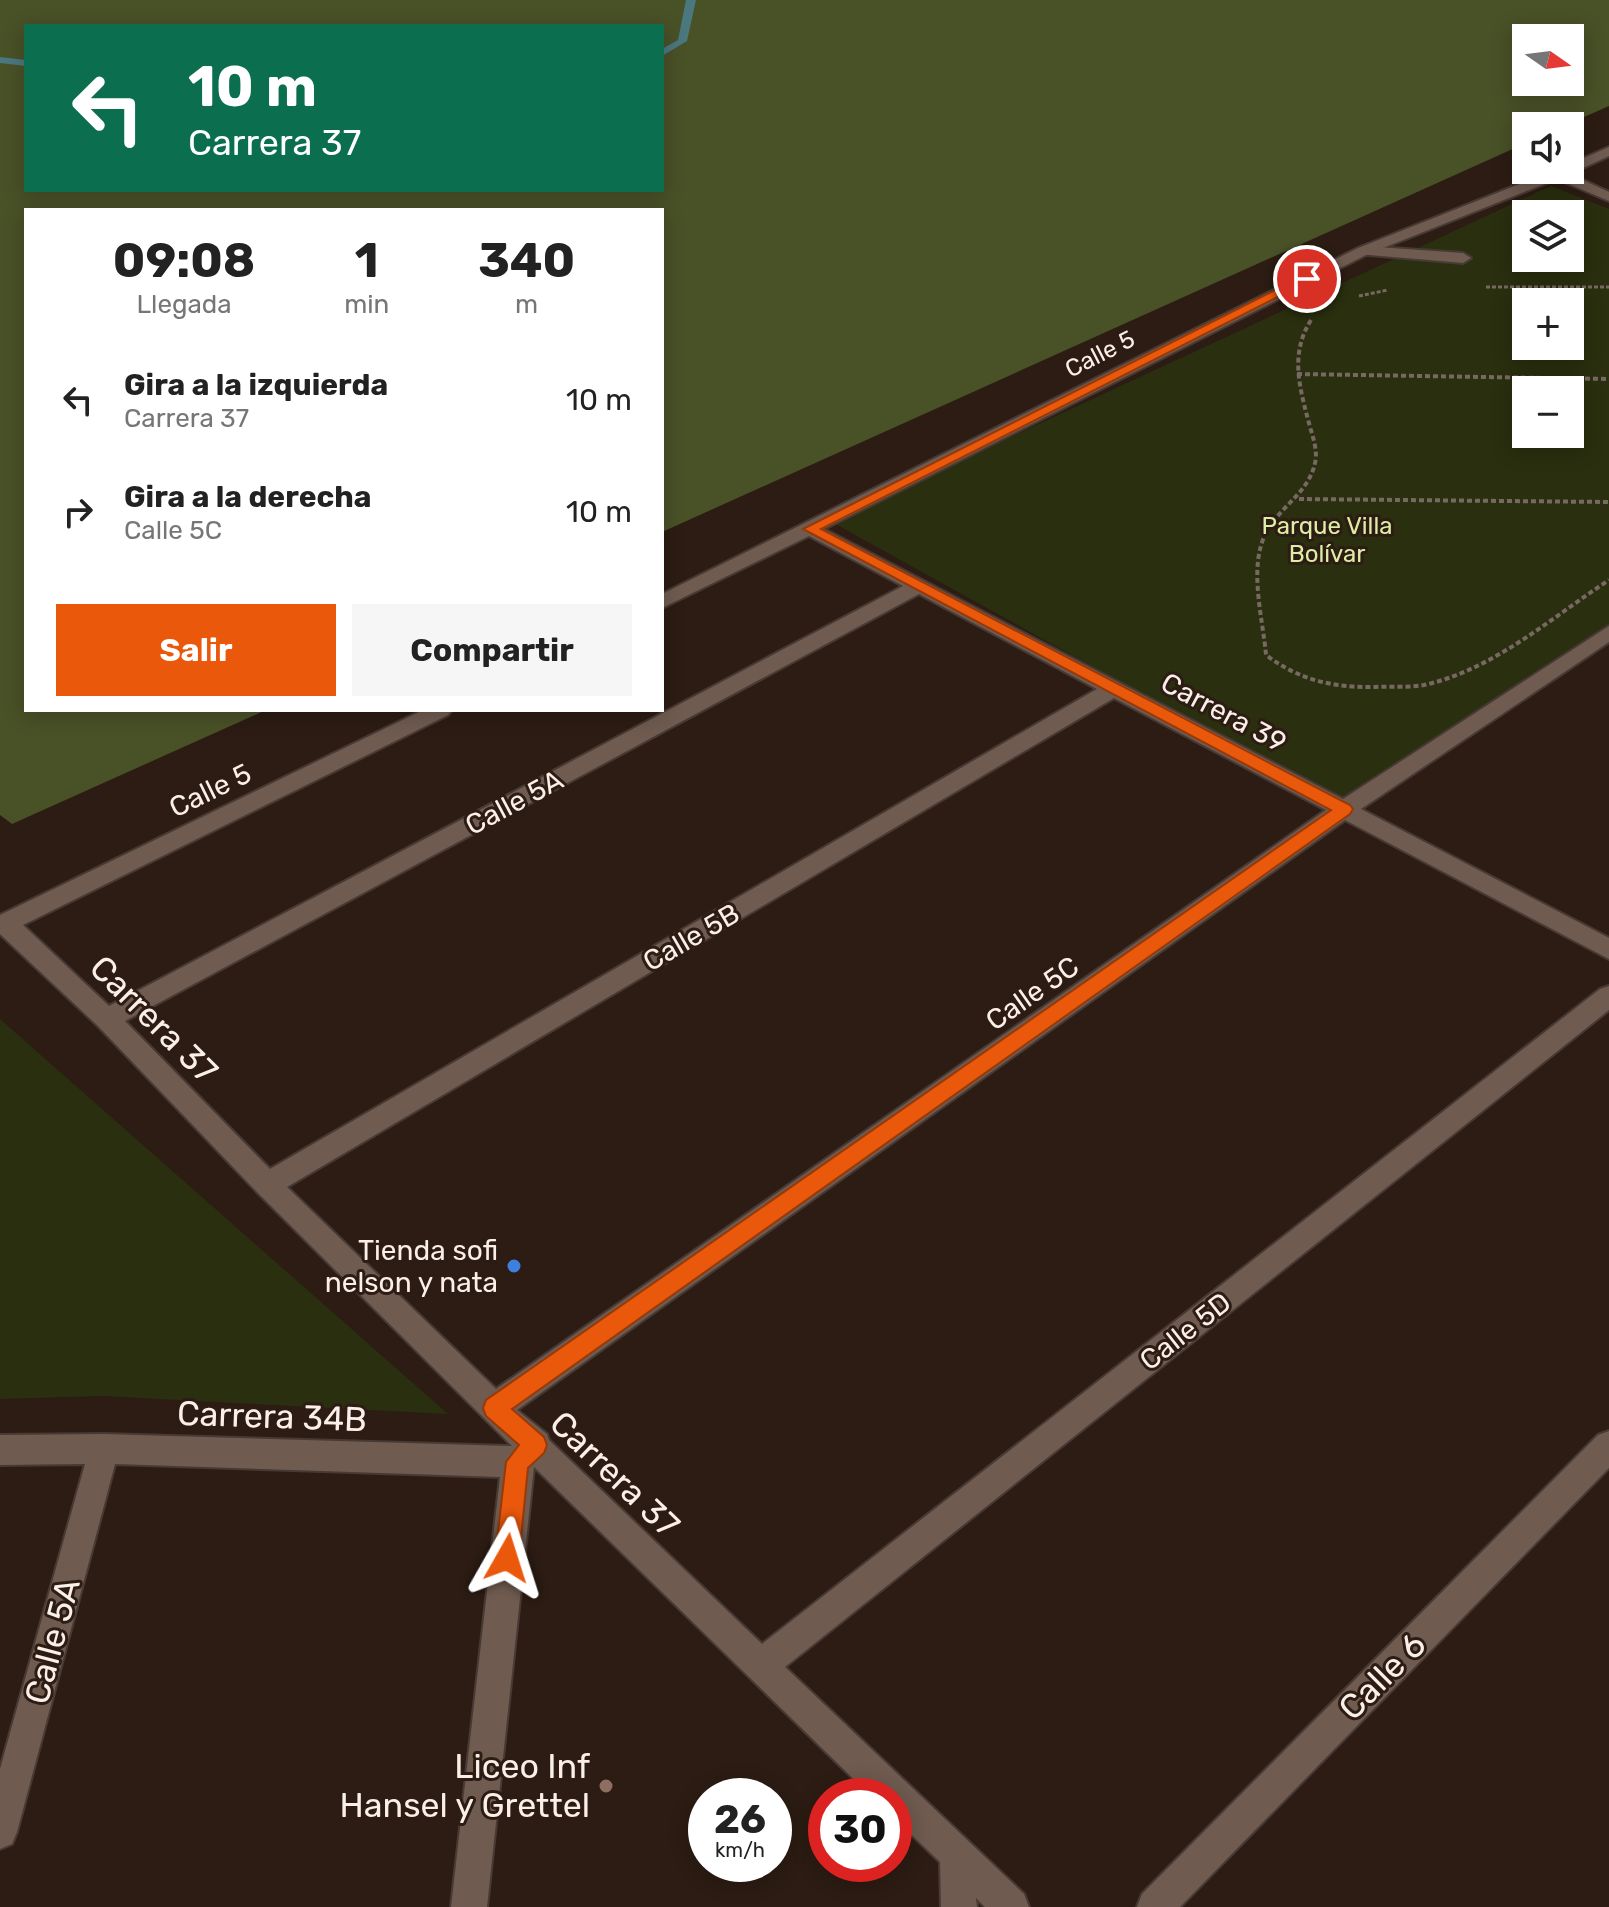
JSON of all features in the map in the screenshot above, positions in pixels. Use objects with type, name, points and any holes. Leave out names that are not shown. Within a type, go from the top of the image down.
[{"type":"street","name":"Calle 5","points":[[1584,163],[1609,151]]},
{"type":"street","points":[[1584,182],[1609,197]]},
{"type":"street","name":"Calle 5","points":[[664,601],[1363,251],[1533,184]]},
{"type":"street","points":[[1363,251],[1463,258]]},
{"type":"street","name":"Carrera 39","points":[[810,529],[1609,949]]},
{"type":"street","name":"Calle 5A","points":[[107,1019],[921,585]]},
{"type":"street","name":"Calle 5C","points":[[494,1408],[1344,809],[1609,633]]},
{"type":"street","name":"Calle 5B","points":[[267,1185],[1115,688]]},
{"type":"street","name":"Calle 5","points":[[3,924],[437,712]]},
{"type":"street","name":"Carrera 37","points":[[3,924],[107,1019],[267,1185],[494,1408],[527,1454],[760,1666],[1011,1907]]},
{"type":"street","name":"Calle 5D","points":[[760,1666],[1609,996]]},
{"type":"street","name":"Calle 6","points":[[1155,1907],[1609,1446]]},
{"type":"street","name":"Calle 5A","points":[[0,1832],[104,1449]]},
{"type":"street","name":"Carrera 34B","points":[[0,1450],[527,1454]]},
{"type":"street","points":[[469,1907],[527,1454]]},
{"type":"street","points":[[957,1856],[959,1907]]},
{"type":"path","points":[[1481,287],[1609,287]]},
{"type":"path","points":[[1348,299],[1402,288]]},
{"type":"path","points":[[1318,315],[1309,322],[1295,348],[1297,374],[1316,453],[1309,480],[1299,499],[1266,532],[1259,552],[1266,655],[1309,681],[1361,687],[1421,686],[1448,678],[1482,662],[1609,580]]},
{"type":"path","points":[[1297,374],[1609,379]]},
{"type":"path","points":[[1299,499],[1609,502]]},
{"type":"green space","points":[[0,0],[1609,0],[1609,106],[1584,117],[1584,112],[1512,112],[1512,149],[664,531],[664,208],[24,208],[24,712],[262,712],[12,824],[0,815]]},
{"type":"green space","name":"Parque Villa Bolívar","points":[[1551,186],[1609,209],[1609,624],[1344,806],[830,521],[1512,204],[1512,272],[1584,272],[1584,200],[1521,200]]},
{"type":"green space","points":[[0,1019],[448,1414],[102,1396],[0,1399]]},
{"type":"waterway","points":[[664,52],[682,41],[691,0]]},
{"type":"waterway","points":[[0,60],[24,63]]},
{"type":"place","name":"Tienda sofi nelson y nata","points":[[514,1266]]},
{"type":"place","name":"Liceo Inf Hansel y Grettel","points":[[606,1786]]},
{"type":"route","points":[[507,1558],[517,1462],[536,1445],[494,1408],[1344,809],[810,529],[1307,279]]}]
